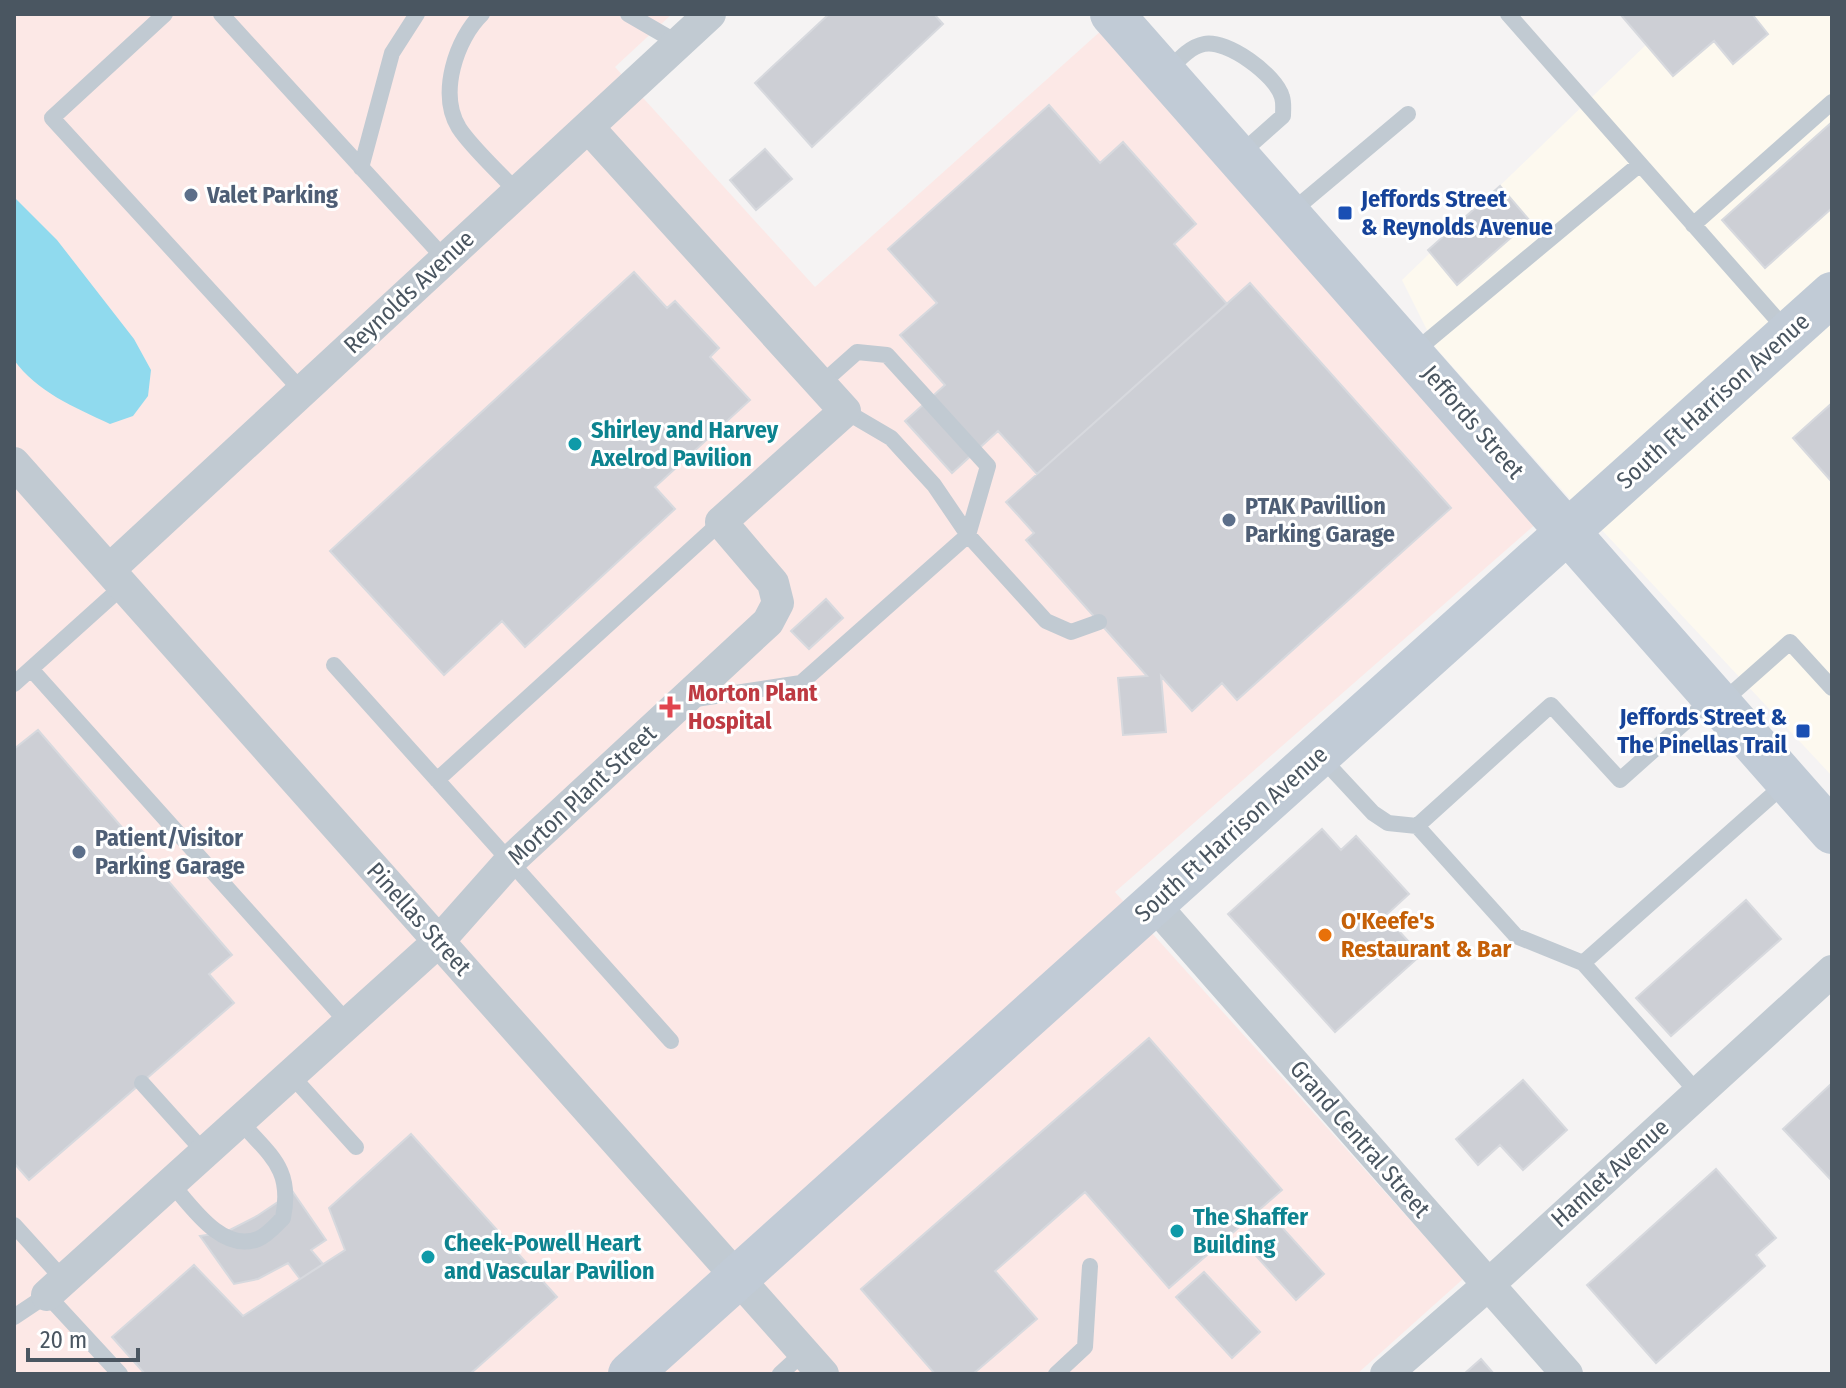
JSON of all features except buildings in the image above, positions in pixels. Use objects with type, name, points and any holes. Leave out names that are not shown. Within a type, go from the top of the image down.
[{"type":"street","name":"Reynolds Avenue","points":[[116,578],[302,391],[710,14]]},
{"type":"street","name":"Jeffords Street","points":[[1112,14],[1832,832]]},
{"type":"street","points":[[588,127],[845,411],[721,522]]},
{"type":"street","name":"South Ft Harrison Avenue","points":[[630,1374],[1789,333],[1829,303]]},
{"type":"street","name":"Pinellas Street","points":[[14,463],[814,1363]]},
{"type":"street","name":"Morton Plant Street","points":[[56,1287],[439,941],[510,861],[768,622],[778,603],[773,583],[721,522]]},
{"type":"street","name":"Grand Central Street","points":[[1153,903],[1567,1374]]},
{"type":"street","name":"Hamlet Avenue","points":[[1386,1374],[1832,971]]},
{"type":"lane","points":[[165,14],[52,118],[302,391]]},
{"type":"lane","points":[[221,14],[445,259]]},
{"type":"lane","points":[[361,168],[392,53],[417,14]]},
{"type":"lane","points":[[482,14],[472,23],[455,59],[449,95],[458,127],[517,192]]},
{"type":"lane","points":[[628,14],[678,43]]},
{"type":"lane","points":[[1508,14],[1789,333]]},
{"type":"lane","points":[[1164,74],[1194,46],[1207,43],[1226,45],[1257,65],[1282,94],[1283,116],[1237,156]]},
{"type":"lane","points":[[1693,225],[1832,102]]},
{"type":"lane","points":[[1289,214],[1408,114]]},
{"type":"lane","points":[[1412,354],[1640,164]]},
{"type":"lane","points":[[682,701],[801,683],[968,535],[988,466],[887,355],[857,352],[821,384]]},
{"type":"lane","points":[[845,411],[891,438],[934,485],[968,535],[1046,621],[1071,632],[1099,622]]},
{"type":"lane","points":[[437,780],[721,522]]},
{"type":"lane","points":[[14,684],[116,578]]},
{"type":"lane","points":[[1417,826],[1551,705],[1620,780],[1790,642],[1832,688]]},
{"type":"lane","points":[[334,665],[671,1041]]},
{"type":"lane","points":[[31,669],[348,1023]]},
{"type":"lane","points":[[1319,755],[1373,813],[1388,823],[1417,826],[1516,936],[1583,963],[1698,1093]]},
{"type":"lane","points":[[1583,963],[1788,782]]},
{"type":"lane","points":[[291,1075],[356,1147]]},
{"type":"lane","points":[[142,1083],[205,1153]]},
{"type":"lane","points":[[171,1183],[222,1235],[241,1241],[258,1239],[271,1230],[283,1218],[286,1183],[279,1166],[240,1121]]},
{"type":"lane","points":[[14,1225],[120,1374]]},
{"type":"lane","points":[[1056,1374],[1085,1347],[1090,1266]]},
{"type":"lane","points":[[14,1317],[56,1287]]},
{"type":"lane","points":[[780,1374],[814,1363]]},
{"type":"shaded area","name":"Morton Plant Hospital","points":[[14,14],[672,14],[615,67],[815,287],[1103,29],[1538,522],[1115,892],[1463,1279],[1357,1374],[14,1374]]},
{"type":"shaded area","points":[[1678,14],[1832,14],[1832,269],[1573,502],[1436,348],[1402,280]]},
{"type":"shaded area","points":[[1832,320],[1832,776],[1600,528]]},
{"type":"water","points":[[14,197],[57,240],[134,339],[151,370],[148,396],[133,416],[110,424],[96,418],[45,390],[14,360]]},
{"type":"place","name":"Valet Parking","points":[[191,195]]},
{"type":"place","name":"Jeffords Street & Reynolds Avenue","points":[[1345,213]]},
{"type":"place","name":"Shirley and Harvey Axelrod Pavilion","points":[[575,444]]},
{"type":"place","name":"PTAK Pavillion Parking Garage","points":[[1229,520]]},
{"type":"place","name":"Morton Plant Hospital","points":[[670,707]]},
{"type":"place","name":"Jeffords Street & The Pinellas Trail","points":[[1803,731]]},
{"type":"place","name":"Patient/Visitor Parking Garage","points":[[79,852]]},
{"type":"place","name":"O'Keefe's Restaurant & Bar","points":[[1325,935]]},
{"type":"place","name":"The Shaffer Building","points":[[1177,1231]]},
{"type":"place","name":"Cheek-Powell Heart and Vascular Pavilion","points":[[428,1257]]}]
